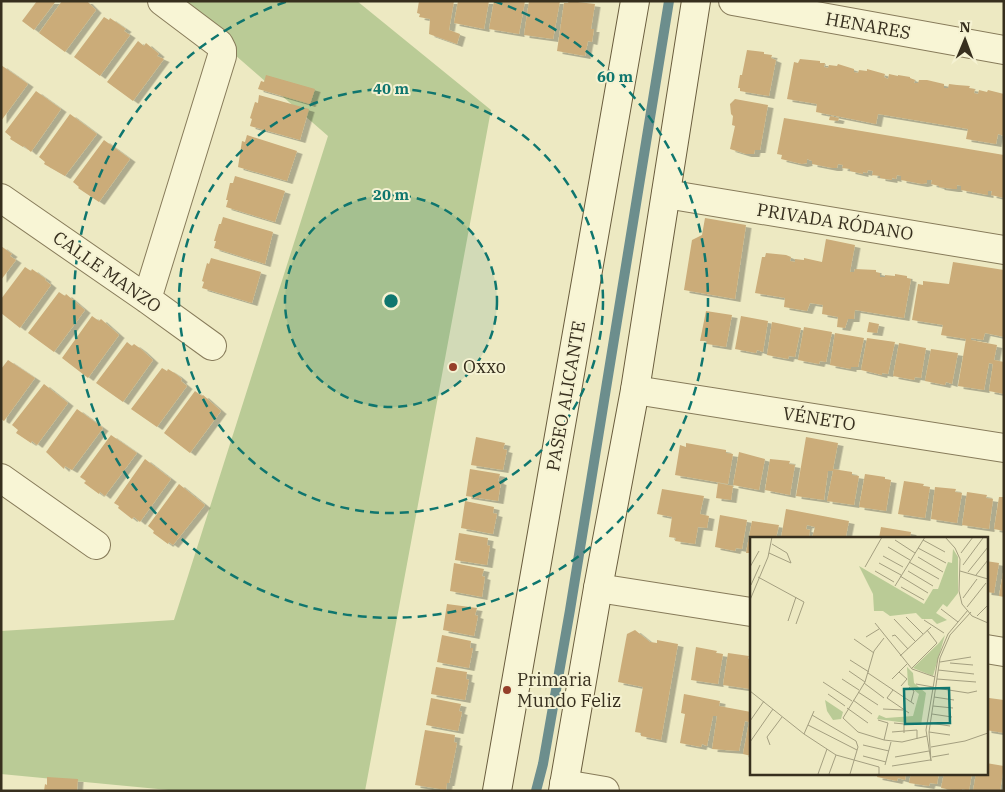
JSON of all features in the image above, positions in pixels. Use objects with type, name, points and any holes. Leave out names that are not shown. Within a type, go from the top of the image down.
[{"type":"street","points":[[147,299],[222,56],[219,44],[162,1]]},
{"type":"street","name":"PASEO ALICANTE","points":[[497,791],[635,1]]},
{"type":"street","points":[[605,791],[563,788],[635,390],[696,1]]},
{"type":"street","name":"HENARES","points":[[733,1],[1004,50]]},
{"type":"street","name":"PRIVADA RÓDANO","points":[[666,194],[1004,250]]},
{"type":"street","name":"CALLE MANZO","points":[[1,198],[212,346]]},
{"type":"street","name":"VÉNETO","points":[[635,390],[1004,448]]},
{"type":"street","points":[[1,478],[96,545]]},
{"type":"street","points":[[598,588],[750,612]]},
{"type":"street","points":[[988,649],[1004,652]]},
{"type":"green space","points":[[173,1],[357,1],[491,110],[365,791],[179,791],[1,774],[1,631],[174,620],[328,136]]},
{"type":"building","points":[[37,1],[56,1],[34,30],[22,21]]},
{"type":"building","points":[[62,1],[87,1],[96,10],[65,52],[39,33]]},
{"type":"building","points":[[419,1],[454,1],[449,30],[460,34],[457,44],[429,34],[430,19],[419,17],[420,14],[417,13]]},
{"type":"building","points":[[458,1],[489,1],[484,29],[454,23]]},
{"type":"building","points":[[494,1],[525,1],[519,34],[489,29]]},
{"type":"building","points":[[529,1],[560,1],[553,39],[524,35]]},
{"type":"building","points":[[569,1],[595,4],[591,29],[594,29],[592,42],[588,41],[585,56],[557,51],[564,3]]},
{"type":"building","points":[[104,17],[109,20],[110,18],[126,29],[124,31],[130,35],[100,76],[74,57]]},
{"type":"building","points":[[138,41],[144,46],[146,43],[159,54],[157,56],[164,59],[133,101],[107,82]]},
{"type":"building","points":[[747,50],[764,52],[764,54],[772,55],[771,58],[776,60],[769,96],[740,91],[740,88],[738,88]]},
{"type":"building","points":[[800,59],[820,61],[820,63],[825,63],[824,67],[828,68],[829,65],[837,66],[838,64],[854,69],[854,72],[858,73],[859,70],[867,71],[867,69],[885,74],[884,77],[888,79],[889,74],[898,75],[910,77],[915,80],[914,83],[918,83],[919,80],[927,80],[944,84],[944,88],[948,88],[949,84],[970,86],[969,88],[975,89],[974,93],[978,94],[979,90],[987,92],[988,90],[1004,94],[1004,136],[998,134],[996,144],[966,139],[968,129],[878,114],[876,124],[816,112],[817,104],[787,99],[794,62],[798,63]]},
{"type":"building","points":[[1,65],[28,84],[1,121]]},
{"type":"building","points":[[266,75],[315,89],[310,104],[258,89],[261,81],[264,82]]},
{"type":"building","points":[[36,91],[61,109],[31,152],[10,139],[11,137],[5,132]]},
{"type":"building","points":[[259,95],[309,109],[300,140],[250,126],[252,119],[250,118],[255,102],[258,103]]},
{"type":"building","points":[[735,99],[768,105],[760,150],[755,150],[754,154],[746,154],[730,149],[735,126],[732,125],[733,116],[730,104]]},
{"type":"building","points":[[70,114],[97,134],[65,176],[44,164],[45,162],[39,157]]},
{"type":"building","points":[[830,116],[839,118],[838,121],[829,120]]},
{"type":"building","points":[[784,118],[1004,155],[1004,198],[991,195],[992,191],[988,191],[988,195],[961,190],[961,186],[957,185],[957,189],[939,187],[931,184],[932,180],[927,180],[927,183],[922,184],[901,180],[901,176],[897,175],[896,179],[892,178],[892,180],[872,175],[873,171],[868,170],[867,173],[863,172],[863,174],[850,171],[850,169],[842,168],[843,165],[838,164],[837,168],[832,168],[812,164],[812,161],[807,159],[807,163],[802,164],[781,159],[782,155],[777,154]]},
{"type":"building","points":[[247,135],[297,151],[287,181],[238,167],[242,141],[245,142]]},
{"type":"building","points":[[104,140],[130,159],[99,202],[78,188],[73,182]]},
{"type":"building","points":[[235,176],[285,191],[275,222],[226,207],[230,183],[233,183]]},
{"type":"building","points":[[223,217],[273,232],[265,264],[214,248],[216,241],[214,241]]},
{"type":"building","points":[[705,218],[746,225],[735,299],[684,290],[692,240],[702,235]]},
{"type":"building","points":[[826,239],[855,245],[850,272],[854,272],[855,269],[876,270],[876,272],[880,273],[880,277],[885,277],[885,275],[895,276],[895,274],[907,276],[907,278],[911,279],[904,318],[855,310],[854,319],[848,319],[845,328],[837,327],[838,317],[822,314],[823,305],[810,303],[807,311],[784,307],[785,298],[755,293],[762,257],[765,257],[766,253],[786,255],[791,257],[790,261],[795,262],[795,259],[804,260],[804,258],[822,262]]},
{"type":"building","points":[[1,246],[12,254],[10,256],[16,260],[1,280]]},
{"type":"building","points":[[211,258],[261,272],[252,303],[202,288],[207,263],[209,264]]},
{"type":"building","points":[[953,262],[1004,270],[1004,337],[985,333],[983,340],[971,338],[971,340],[997,345],[994,360],[1004,362],[1004,394],[989,391],[993,364],[989,363],[984,390],[958,386],[966,339],[941,335],[943,325],[912,320],[918,284],[923,285],[923,281],[949,284]]},
{"type":"building","points":[[25,267],[31,271],[32,269],[51,285],[20,328],[1,313],[1,299]]},
{"type":"building","points":[[59,292],[65,296],[66,294],[85,310],[54,352],[28,333]]},
{"type":"building","points":[[706,311],[732,315],[726,347],[707,344],[707,341],[700,341]]},
{"type":"building","points":[[92,316],[99,321],[101,319],[119,335],[88,378],[62,358]]},
{"type":"building","points":[[741,316],[768,321],[763,352],[757,350],[756,353],[735,349]]},
{"type":"building","points":[[772,322],[801,328],[795,357],[789,356],[788,359],[767,355]]},
{"type":"building","points":[[869,322],[879,324],[877,333],[867,332]]},
{"type":"building","points":[[804,327],[832,332],[826,362],[820,361],[819,364],[798,360]]},
{"type":"building","points":[[835,333],[864,338],[858,367],[851,367],[851,369],[830,365]]},
{"type":"building","points":[[867,338],[895,342],[888,374],[882,373],[882,375],[861,370]]},
{"type":"building","points":[[127,342],[132,346],[134,344],[153,360],[123,402],[96,383]]},
{"type":"building","points":[[899,343],[926,348],[921,378],[915,377],[914,380],[893,376]]},
{"type":"building","points":[[931,349],[958,353],[952,384],[946,382],[945,385],[925,381]]},
{"type":"building","points":[[8,360],[35,378],[4,421],[1,419],[1,369]]},
{"type":"building","points":[[162,368],[176,374],[187,386],[157,427],[131,409]]},
{"type":"building","points":[[44,384],[68,403],[37,445],[16,433],[18,430],[12,425]]},
{"type":"building","points":[[195,391],[203,395],[221,411],[190,453],[164,433]]},
{"type":"building","points":[[77,409],[103,428],[72,470],[65,466],[64,469],[46,452]]},
{"type":"building","points":[[111,435],[137,453],[105,496],[84,483],[86,481],[80,477]]},
{"type":"building","points":[[476,437],[505,443],[503,449],[507,450],[503,470],[471,465]]},
{"type":"building","points":[[806,437],[838,443],[833,469],[852,472],[852,475],[859,476],[854,505],[827,501],[833,471],[828,471],[824,500],[796,496]]},
{"type":"building","points":[[686,443],[726,450],[726,453],[733,454],[728,484],[675,475],[680,445],[686,447]]},
{"type":"building","points":[[739,452],[765,459],[759,490],[733,485]]},
{"type":"building","points":[[145,459],[171,479],[140,522],[134,517],[132,519],[114,503]]},
{"type":"building","points":[[770,459],[790,461],[789,464],[795,465],[790,495],[765,490]]},
{"type":"building","points":[[470,469],[500,474],[498,481],[501,482],[498,501],[466,496]]},
{"type":"building","points":[[865,474],[885,477],[885,479],[891,480],[886,511],[859,507]]},
{"type":"building","points":[[904,481],[924,484],[923,486],[930,487],[925,518],[898,514]]},
{"type":"building","points":[[718,483],[733,486],[731,500],[716,498]]},
{"type":"building","points":[[179,484],[205,505],[173,545],[169,542],[168,544],[153,533],[154,531],[148,526]]},
{"type":"building","points":[[935,487],[956,489],[955,492],[962,493],[957,523],[931,519]]},
{"type":"building","points":[[662,489],[704,496],[700,514],[709,516],[707,528],[698,527],[695,544],[675,541],[676,538],[669,537],[672,517],[657,514]]},
{"type":"building","points":[[967,492],[987,495],[986,498],[993,499],[989,529],[962,525]]},
{"type":"building","points":[[999,497],[1004,497],[1004,531],[994,529]]},
{"type":"building","points":[[465,501],[494,507],[493,513],[497,514],[493,534],[461,528]]},
{"type":"building","points":[[786,509],[849,521],[846,536],[812,537],[815,527],[807,525],[806,529],[810,530],[809,537],[781,537]]},
{"type":"building","points":[[720,515],[747,520],[742,549],[736,548],[735,551],[715,547]]},
{"type":"building","points":[[752,521],[779,525],[776,537],[750,537],[750,553],[746,553]]},
{"type":"building","points":[[881,527],[911,532],[910,537],[879,537]]},
{"type":"building","points":[[459,533],[488,538],[487,545],[490,546],[487,565],[455,560]]},
{"type":"building","points":[[988,561],[999,563],[994,593],[988,592]]},
{"type":"building","points":[[454,563],[484,569],[482,576],[485,577],[482,597],[450,591]]},
{"type":"building","points":[[1004,573],[1004,597],[999,596]]},
{"type":"building","points":[[447,604],[477,608],[475,615],[478,616],[474,636],[443,630]]},
{"type":"building","points":[[635,630],[650,642],[657,643],[657,640],[678,644],[661,740],[641,736],[641,733],[635,732],[643,687],[618,682],[627,634]]},
{"type":"building","points":[[442,635],[471,641],[470,648],[473,648],[469,668],[437,662]]},
{"type":"building","points":[[696,647],[723,654],[718,684],[691,680]]},
{"type":"building","points":[[728,653],[749,656],[750,689],[723,685]]},
{"type":"building","points":[[436,667],[467,672],[466,679],[469,680],[465,700],[431,694]]},
{"type":"building","points":[[684,694],[720,701],[719,706],[750,712],[750,756],[743,754],[749,722],[745,721],[739,751],[712,749],[717,716],[713,716],[707,746],[702,744],[701,747],[680,743],[685,714],[681,713]]},
{"type":"building","points":[[431,698],[461,704],[459,711],[462,712],[458,731],[426,725]]},
{"type":"building","points":[[989,698],[1004,700],[1004,733],[988,730]]},
{"type":"building","points":[[425,730],[455,735],[454,742],[457,743],[446,790],[415,785]]},
{"type":"building","points":[[988,763],[1004,766],[1000,791],[973,791],[976,774],[988,774]]},
{"type":"building","points":[[878,774],[906,774],[905,780],[898,778],[897,781],[877,777]]},
{"type":"building","points":[[911,774],[939,774],[937,784],[930,783],[929,786],[909,783]]},
{"type":"building","points":[[944,774],[972,774],[969,791],[941,788]]},
{"type":"building","points":[[47,777],[78,779],[77,791],[44,791],[45,784],[47,785]]},
{"type":"waterway","points":[[536,791],[543,764],[570,610],[669,1]]},
{"type":"place","name":"Oxxo","points":[[453,367]]},
{"type":"place","name":"Primaria Mundo Feliz","points":[[507,690]]}]
